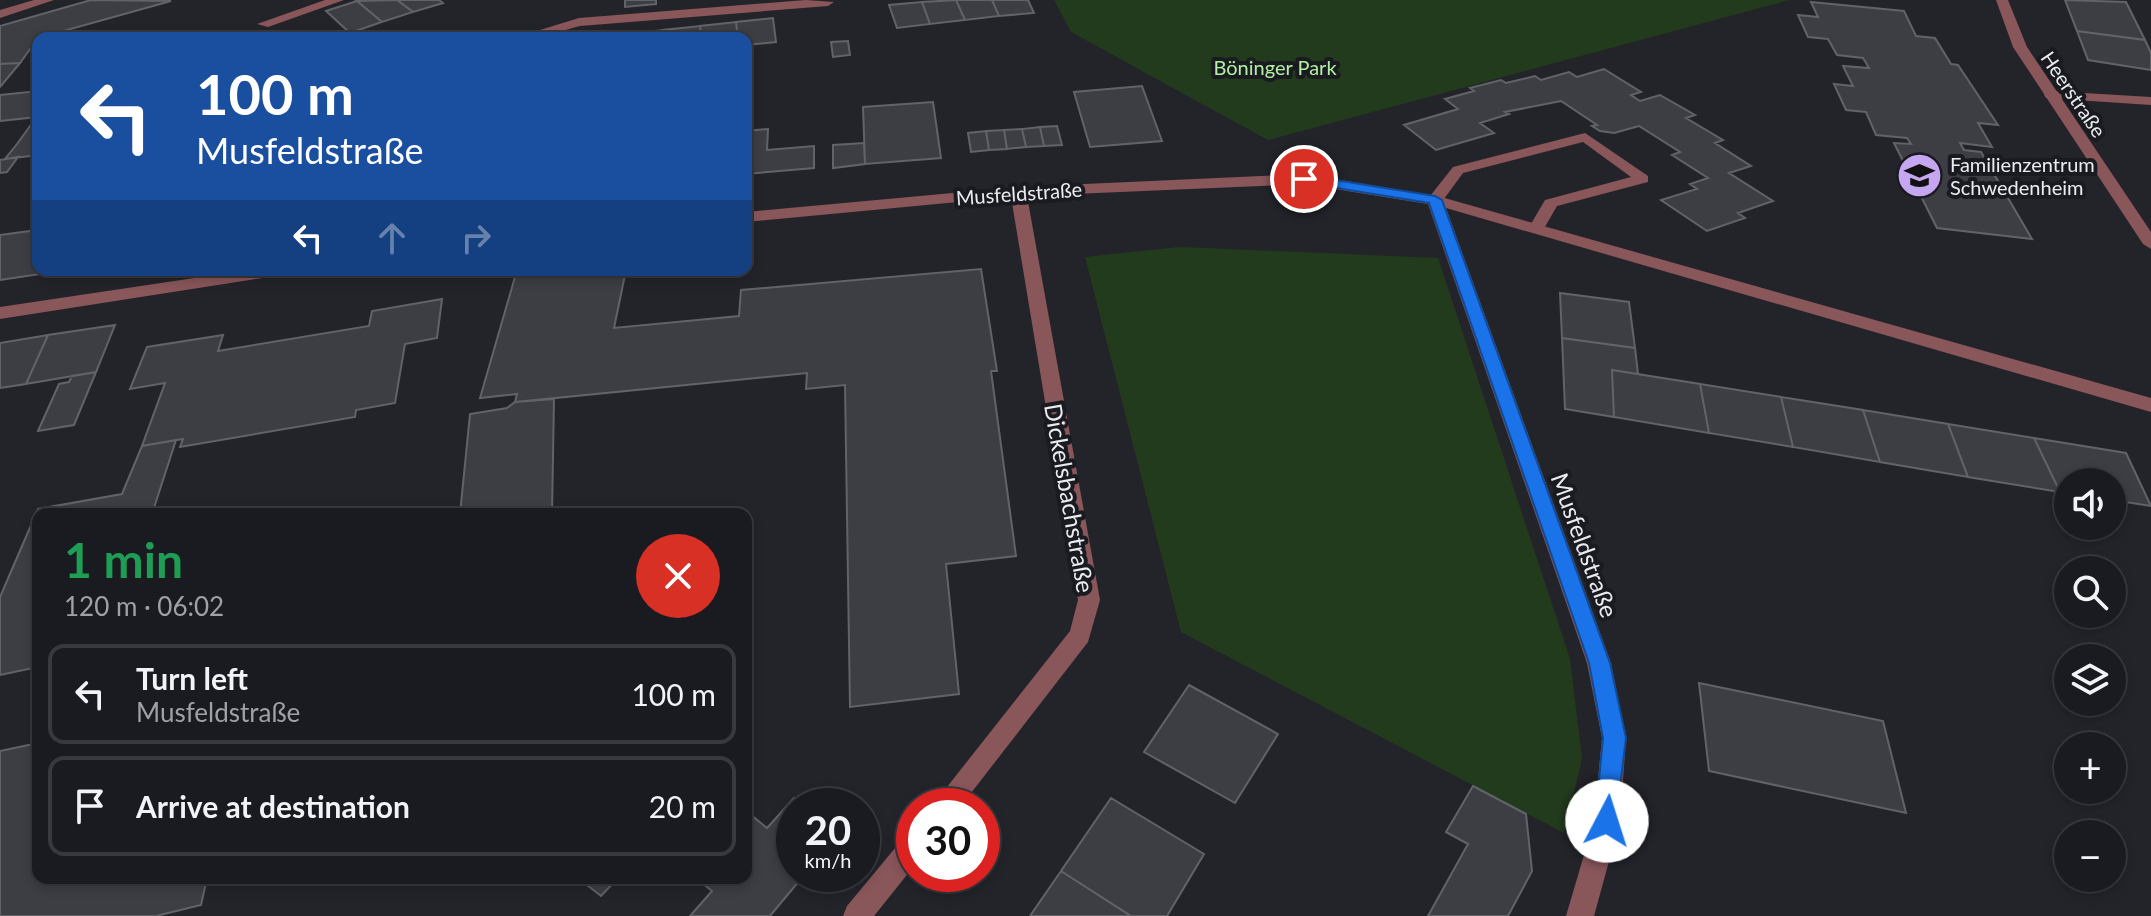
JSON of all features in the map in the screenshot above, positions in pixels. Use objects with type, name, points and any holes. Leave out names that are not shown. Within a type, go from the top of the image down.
[{"type":"street","points":[[0,14],[48,0]]},
{"type":"street","points":[[263,24],[338,0]]},
{"type":"street","name":"Heerstraße","points":[[2002,0],[2020,47],[2151,244]]},
{"type":"street","points":[[543,32],[579,22],[828,2]]},
{"type":"street","points":[[2051,95],[2151,101]]},
{"type":"street","points":[[1435,200],[1458,170],[1585,137],[1643,179],[1551,203],[1536,229]]},
{"type":"street","name":"Musfeldstraße","points":[[752,216],[1018,192],[1304,179],[1435,200],[2151,405]]},
{"type":"street","name":"Dickelsbachstraße","points":[[959,788],[1080,635],[1089,600],[1018,192]]},
{"type":"street","name":"Musfeldstraße","points":[[1435,200],[1599,663],[1614,738],[1607,821],[1580,916]]},
{"type":"street","points":[[0,313],[243,276]]},
{"type":"street","points":[[857,916],[896,867]]},
{"type":"green space","name":"Böninger Park","points":[[1054,0],[1789,0],[1268,140],[1071,32]]},
{"type":"green space","points":[[1179,247],[1438,258],[1570,659],[1582,759],[1564,833],[1181,632],[1085,257]]},
{"type":"building","points":[[91,0],[171,1],[60,32],[32,32],[32,46],[20,63],[0,64],[0,26]]},
{"type":"building","points":[[397,0],[439,0],[443,3],[413,12]]},
{"type":"building","points":[[397,0],[413,12],[382,22],[357,1]]},
{"type":"building","points":[[625,0],[656,0],[656,4],[625,7]]},
{"type":"building","points":[[956,0],[992,0],[999,16],[965,20]]},
{"type":"building","points":[[956,0],[965,20],[930,24],[922,2]]},
{"type":"building","points":[[992,0],[1028,0],[1034,13],[999,16]]},
{"type":"building","points":[[2065,0],[2126,2],[2145,40],[2077,31]]},
{"type":"building","points":[[357,1],[382,22],[349,32],[326,11]]},
{"type":"building","points":[[922,2],[930,24],[897,28],[889,5]]},
{"type":"building","points":[[1811,2],[1904,11],[1916,36],[1935,38],[1951,64],[1958,65],[1998,125],[1978,123],[1992,147],[1960,143],[1964,150],[1981,152],[2032,239],[1937,228],[1894,143],[1911,144],[1907,138],[1876,135],[1866,112],[1846,110],[1834,84],[1853,86],[1843,66],[1869,68],[1863,58],[1837,55],[1828,39],[1808,37],[1798,15],[1818,17]]},
{"type":"building","points":[[773,18],[776,42],[752,44],[752,32],[737,32],[736,22]]},
{"type":"building","points":[[736,22],[737,32],[700,32],[700,26]]},
{"type":"building","points":[[700,26],[700,32],[663,32]]},
{"type":"building","points":[[2077,31],[2145,40],[2151,53],[2151,70],[2088,60]]},
{"type":"building","points":[[848,41],[850,55],[833,57],[831,42]]},
{"type":"building","points":[[20,63],[0,87],[0,64]]},
{"type":"building","points":[[1604,69],[1641,92],[1631,95],[1640,101],[1660,95],[1695,115],[1686,118],[1723,140],[1715,143],[1751,166],[1729,173],[1773,201],[1738,213],[1745,218],[1707,231],[1661,200],[1697,189],[1690,184],[1708,178],[1672,155],[1680,152],[1639,126],[1614,133],[1600,131],[1592,126],[1597,125],[1561,101],[1505,112],[1509,114],[1480,123],[1494,133],[1436,150],[1404,125],[1458,109],[1445,99],[1474,91],[1470,88],[1535,76],[1541,80],[1569,72],[1577,77]]},
{"type":"building","points":[[1142,86],[1162,141],[1090,147],[1074,92]]},
{"type":"building","points":[[32,92],[32,118],[0,121],[0,95]]},
{"type":"building","points":[[933,102],[941,158],[865,164],[863,107]]},
{"type":"building","points":[[32,123],[32,156],[5,159]]},
{"type":"building","points":[[1057,126],[1062,145],[1044,146],[1040,127]]},
{"type":"building","points":[[1040,127],[1044,146],[1026,147],[1022,129]]},
{"type":"building","points":[[768,129],[767,150],[814,146],[814,168],[752,173],[752,130]]},
{"type":"building","points":[[1022,129],[1026,147],[1007,149],[1004,130]]},
{"type":"building","points":[[1004,130],[1007,149],[989,150],[986,131]]},
{"type":"building","points":[[986,131],[989,150],[971,152],[968,133]]},
{"type":"building","points":[[864,143],[865,164],[833,168],[833,145]]},
{"type":"building","points":[[18,157],[7,172],[0,173],[0,160]]},
{"type":"building","points":[[32,231],[32,275],[0,280],[0,235]]},
{"type":"building","points":[[981,269],[997,371],[991,371],[1016,556],[946,564],[959,694],[850,707],[845,385],[806,389],[807,373],[515,402],[517,394],[480,398],[515,276],[625,276],[614,328],[739,316],[741,290]]},
{"type":"building","points":[[1560,293],[1629,302],[1635,348],[1562,338]]},
{"type":"building","points":[[442,299],[437,338],[405,344],[395,403],[356,410],[355,417],[180,447],[183,439],[142,446],[165,383],[130,389],[147,347],[223,335],[218,351],[369,326],[372,311]]},
{"type":"building","points":[[115,325],[96,372],[26,384],[48,335]]},
{"type":"building","points":[[48,335],[26,384],[0,388],[0,343]]},
{"type":"building","points":[[1562,338],[1635,348],[1638,374],[1612,370],[1614,417],[1565,409]]},
{"type":"building","points":[[1612,370],[1700,384],[1709,433],[1614,417]]},
{"type":"building","points":[[96,372],[74,425],[38,431],[59,384],[69,382],[72,376]]},
{"type":"building","points":[[1700,384],[1781,397],[1793,447],[1709,433]]},
{"type":"building","points":[[1781,397],[1863,410],[1880,462],[1793,447]]},
{"type":"building","points":[[554,399],[552,508],[461,508],[470,414],[507,408],[515,402]]},
{"type":"building","points":[[1863,410],[1948,424],[1968,477],[1880,462]]},
{"type":"building","points":[[1948,424],[2034,438],[2054,480],[2054,491],[1968,477]]},
{"type":"building","points":[[2034,438],[2126,453],[2151,506],[2126,502],[2126,468],[2054,468],[2054,480]]},
{"type":"building","points":[[176,440],[154,508],[44,508],[122,494],[142,446]]},
{"type":"building","points":[[32,523],[32,668],[0,675],[0,597]]},
{"type":"building","points":[[1699,683],[1883,721],[1906,813],[1709,771]]},
{"type":"building","points":[[1189,685],[1278,734],[1235,803],[1144,752]]},
{"type":"building","points":[[32,744],[32,884],[206,884],[201,905],[156,916],[0,916],[0,751]]},
{"type":"building","points":[[1473,786],[1526,814],[1532,871],[1508,916],[1428,916],[1468,844],[1446,832]]},
{"type":"building","points":[[1111,798],[1204,854],[1167,916],[1131,916],[1061,871]]},
{"type":"building","points":[[752,816],[767,828],[776,818],[776,892],[790,892],[770,916],[690,916],[712,891],[703,884],[752,884]]},
{"type":"building","points":[[1061,871],[1131,916],[1030,916]]},
{"type":"building","points":[[586,884],[612,884],[601,896]]},
{"type":"place","name":"Familienzentrum Schwedenheim","points":[[1919,175]]},
{"type":"route","points":[[1304,179],[1352,184],[1435,200],[1599,663],[1614,738],[1607,821]]}]
